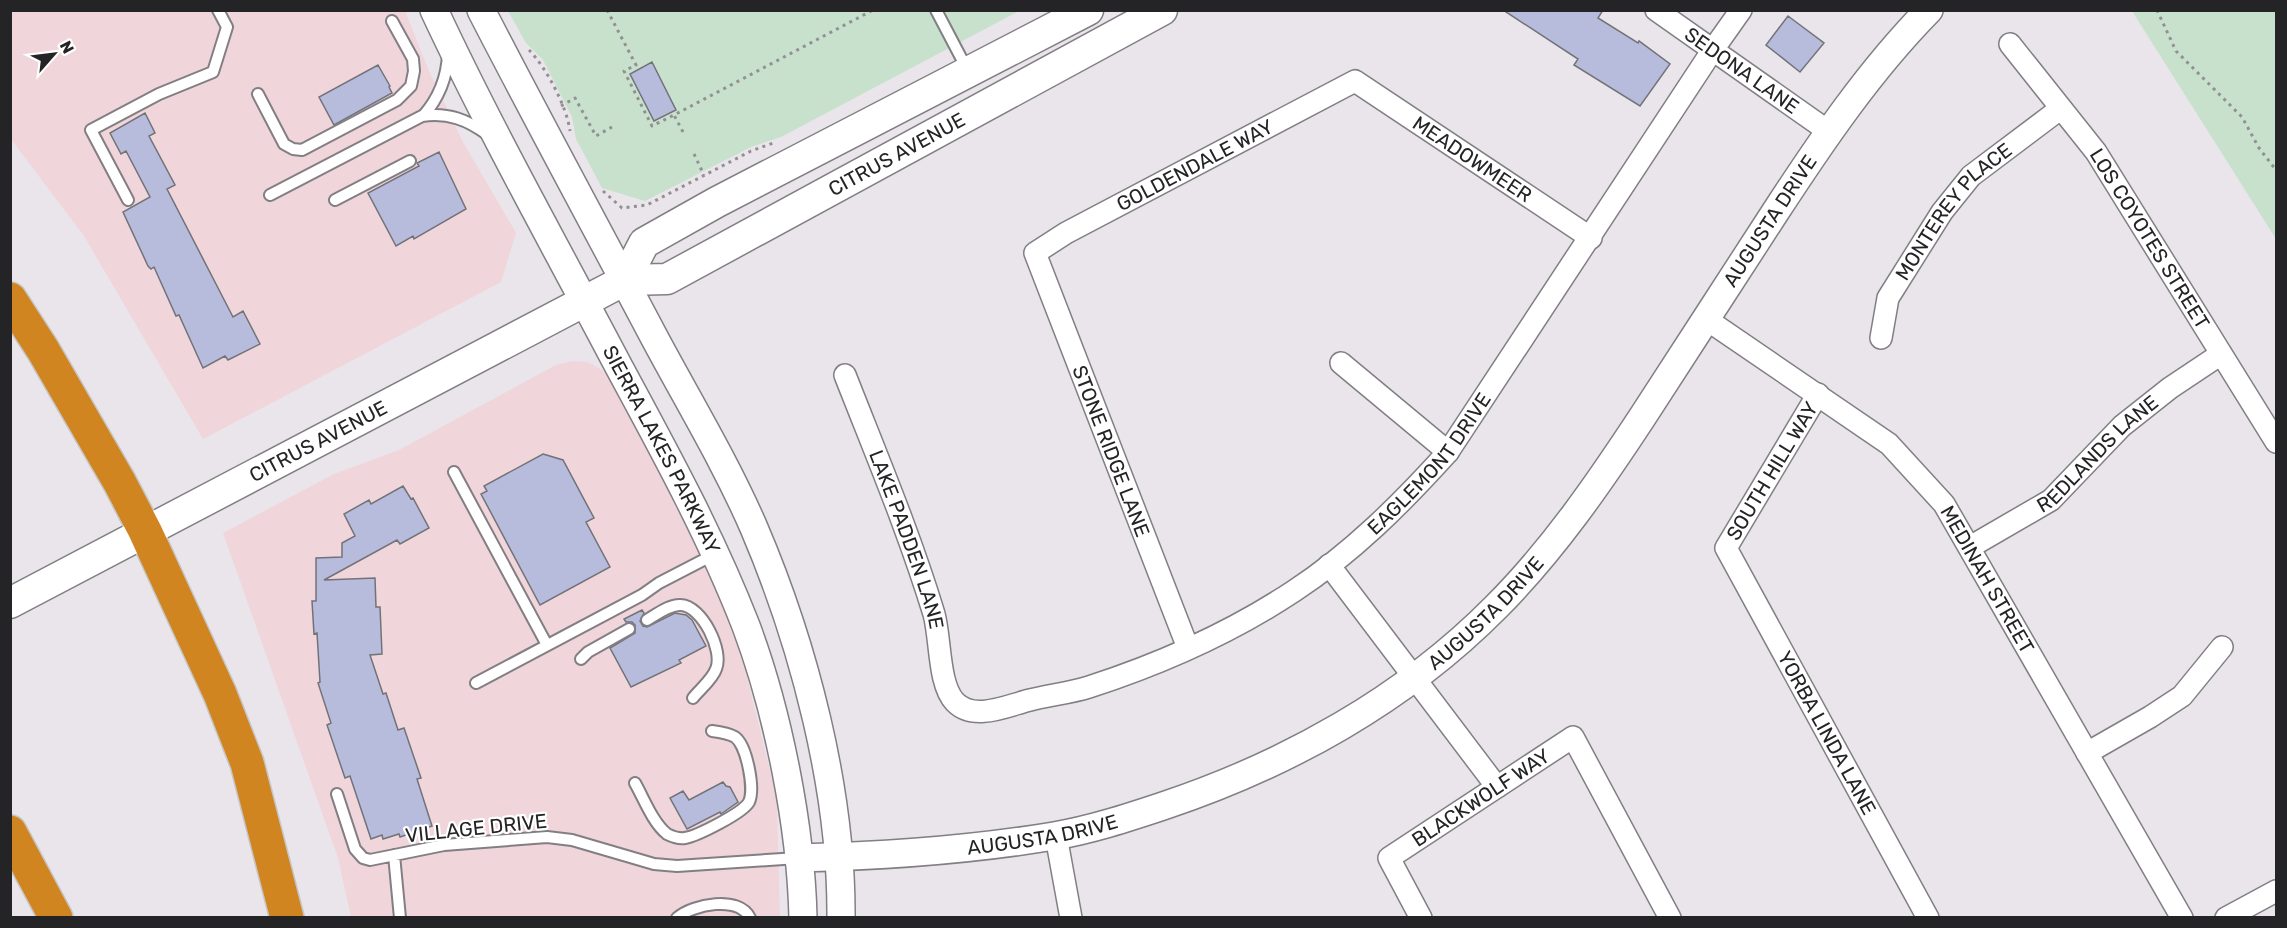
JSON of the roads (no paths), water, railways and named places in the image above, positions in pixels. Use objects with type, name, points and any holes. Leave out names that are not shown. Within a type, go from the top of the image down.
[{"type":"highway","points":[[10,299],[43,350],[114,472],[145,531],[220,694],[247,763],[262,813],[287,918]]},
{"type":"highway","points":[[10,831],[57,918]]},
{"type":"main road","name":"CITRUS AVENUE","points":[[625,280],[644,243],[717,202],[1088,10]]},
{"type":"main road","name":"CITRUS AVENUE","points":[[10,603],[625,280],[667,279],[1162,10]]},
{"type":"street","name":"SIERRA LAKES PARKWAY","points":[[434,10],[504,149],[682,485],[716,554],[746,626],[768,700],[784,766],[798,858],[803,918]]},
{"type":"street","points":[[481,10],[715,449],[753,526],[799,654],[823,746],[838,857],[841,918]]},
{"type":"street","name":"SEDONA LANE","points":[[1656,10],[1828,131]]},
{"type":"street","name":"EAGLEMONT DRIVE","points":[[957,704],[979,712],[1086,688],[1125,675],[1188,648],[1294,591],[1329,565],[1406,498],[1448,452],[1741,10]]},
{"type":"street","name":"AUGUSTA DRIVE","points":[[798,858],[966,847],[1056,836],[1142,813],[1224,785],[1287,756],[1327,735],[1414,676],[1446,652],[1495,609],[1533,568],[1574,517],[1641,419],[1828,131],[1881,63],[1929,10]]},
{"type":"street","name":"LOS COYOTES STREET","points":[[2010,44],[2096,152],[2277,442]]},
{"type":"street","name":"MEADOWMEER","points":[[1355,81],[1591,238]]},
{"type":"street","name":"GOLDENDALE WAY","points":[[1035,253],[1066,233],[1355,81]]},
{"type":"street","name":"MONTEREY PLACE","points":[[1881,338],[1888,298],[1942,212],[1971,176],[2060,109]]},
{"type":"street","name":"STONE RIDGE LANE","points":[[1035,253],[1188,648]]},
{"type":"street","name":"MEDINAH STREET","points":[[1706,318],[1888,444],[1918,473],[1944,504],[2182,918]]},
{"type":"street","name":"REDLANDS LANE","points":[[1970,547],[2026,517],[2051,500],[2122,426],[2154,400],[2221,354]]},
{"type":"street","points":[[1341,363],[1448,452]]},
{"type":"street","name":"LAKE PADDEN LANE","points":[[845,375],[920,569],[937,625],[944,682],[957,704]]},
{"type":"street","name":"SOUTH HILL WAY","points":[[1726,548],[1818,394]]},
{"type":"street","name":"YORBA LINDA LANE","points":[[1726,548],[1928,918]]},
{"type":"street","points":[[1329,565],[1497,788]]},
{"type":"street","points":[[2087,753],[2182,696],[2222,647]]},
{"type":"street","name":"BLACKWOLF WAY","points":[[1420,918],[1389,858],[1573,737],[1670,918]]},
{"type":"street","points":[[1056,836],[1071,918]]},
{"type":"street","points":[[2226,918],[2277,891]]},
{"type":"lane","points":[[128,200],[91,130],[159,94],[213,72],[227,27],[218,10]]},
{"type":"lane","points":[[936,10],[969,73]]},
{"type":"lane","points":[[258,94],[284,144],[293,149],[302,150],[397,100],[411,86],[414,71],[413,59],[392,21]]},
{"type":"lane","points":[[422,116],[437,98],[445,79],[449,43]]},
{"type":"lane","points":[[270,195],[422,116],[442,114],[463,120],[478,127],[504,149]]},
{"type":"lane","points":[[335,200],[410,161]]},
{"type":"lane","points":[[454,472],[547,645]]},
{"type":"lane","points":[[476,683],[642,595],[659,582],[716,554]]},
{"type":"lane","points":[[647,620],[674,605],[681,604],[695,610],[706,623],[718,662],[713,675],[693,698]]},
{"type":"lane","points":[[581,659],[588,652],[629,629]]},
{"type":"lane","points":[[635,783],[662,829],[675,838],[690,837],[740,811],[749,802],[752,788],[745,754],[735,737],[712,731]]},
{"type":"lane","name":"VILLAGE DRIVE","points":[[337,794],[355,849],[363,858],[370,860],[444,845],[559,837],[654,864],[677,866],[798,858]]},
{"type":"lane","points":[[394,855],[400,918]]},
{"type":"lane","points":[[677,918],[694,907],[729,904],[743,908],[750,918]]}]
